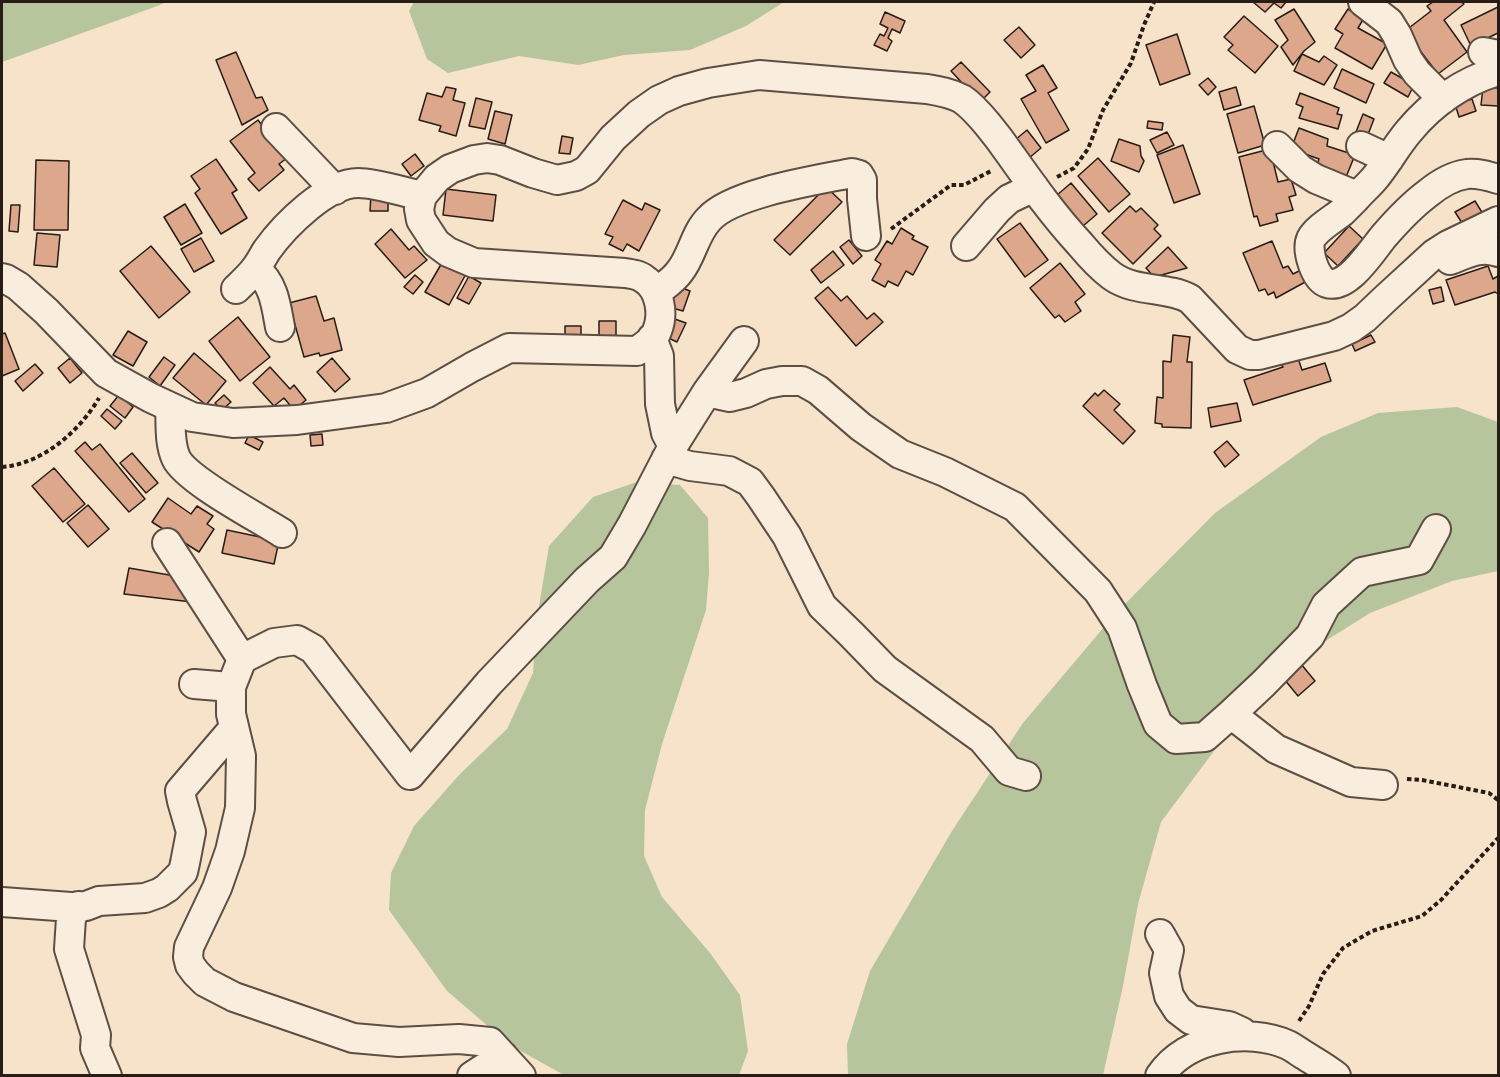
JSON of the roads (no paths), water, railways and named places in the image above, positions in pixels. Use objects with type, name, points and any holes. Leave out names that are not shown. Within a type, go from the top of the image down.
[{"type":"street","points":[[1362,2],[1389,22],[1417,73],[1443,99]]},
{"type":"street","points":[[1493,59],[1484,75],[1467,83],[1424,114],[1408,131],[1374,179],[1344,210],[1315,233],[1310,240],[1311,259],[1318,276],[1332,284],[1352,274],[1412,207],[1426,194],[1450,178],[1482,174],[1498,179]]},
{"type":"street","points":[[2,278],[18,286],[46,311],[112,377],[192,417],[233,423],[297,420],[386,408],[427,393],[509,348],[637,351],[657,331],[660,314],[659,298],[643,278],[634,274],[474,263],[448,252],[436,243],[421,220],[419,209],[422,196],[437,178],[450,169],[487,158],[500,160],[557,180],[576,176],[587,170],[613,138],[639,114],[659,100],[679,91],[708,83],[759,75],[927,89],[962,99],[1000,140],[1028,191],[1113,277],[1130,285],[1181,294],[1190,300],[1237,349],[1250,355],[1259,355],[1334,336],[1351,328],[1374,311],[1434,254],[1498,221]]},
{"type":"street","points":[[276,128],[335,190]]},
{"type":"street","points":[[1277,146],[1300,169],[1316,179],[1357,196]]},
{"type":"street","points":[[1360,146],[1389,159]]},
{"type":"street","points":[[656,293],[681,270],[708,219],[720,209],[738,201],[782,188],[852,173],[859,175],[862,180],[867,236]]},
{"type":"street","points":[[236,289],[256,269],[266,251],[282,231],[308,206],[335,190],[357,183],[422,196]]},
{"type":"street","points":[[966,246],[1009,199],[1028,191]]},
{"type":"street","points":[[1374,311],[1387,324],[1410,301],[1415,289],[1442,263],[1470,252],[1487,249],[1498,252]]},
{"type":"street","points":[[256,269],[265,276],[273,290],[280,327]]},
{"type":"street","points":[[652,338],[659,356],[660,404],[669,453],[690,466],[729,471],[750,482],[787,537],[822,606],[885,669],[982,740],[1009,771],[1026,776]]},
{"type":"street","points":[[472,1076],[512,1066],[490,1042],[459,1039],[399,1042],[353,1038],[234,997],[205,982],[190,965],[189,947],[217,888],[230,850],[240,808],[241,756],[233,729],[231,687],[242,659],[274,643],[297,640],[313,649],[410,775],[489,683],[587,580],[613,557],[669,453],[707,392],[744,341]]},
{"type":"street","points":[[707,392],[730,397],[766,384],[802,381],[818,390],[861,427],[900,453],[945,472],[1015,507],[1098,591],[1122,628],[1158,724],[1176,739],[1205,736],[1263,684],[1310,636],[1326,605],[1362,572],[1419,560],[1437,528]]},
{"type":"street","points":[[170,407],[172,446],[177,459],[189,473],[221,496],[282,532]]},
{"type":"street","points":[[167,543],[242,659]]},
{"type":"street","points":[[194,684],[231,687]]},
{"type":"street","points":[[1231,714],[1276,749],[1351,782],[1383,784]]},
{"type":"street","points":[[2,902],[86,906],[99,901],[145,898],[167,888],[183,872],[191,832],[180,791],[233,729]]},
{"type":"street","points":[[78,906],[72,918],[69,949],[96,1035],[95,1048],[107,1076]]},
{"type":"street","points":[[1160,934],[1169,950],[1164,973],[1169,996],[1179,1010],[1191,1020],[1229,1026],[1252,1037]]},
{"type":"street","points":[[1160,1076],[1175,1059],[1188,1050],[1233,1036],[1252,1037],[1288,1045],[1336,1076]]}]
